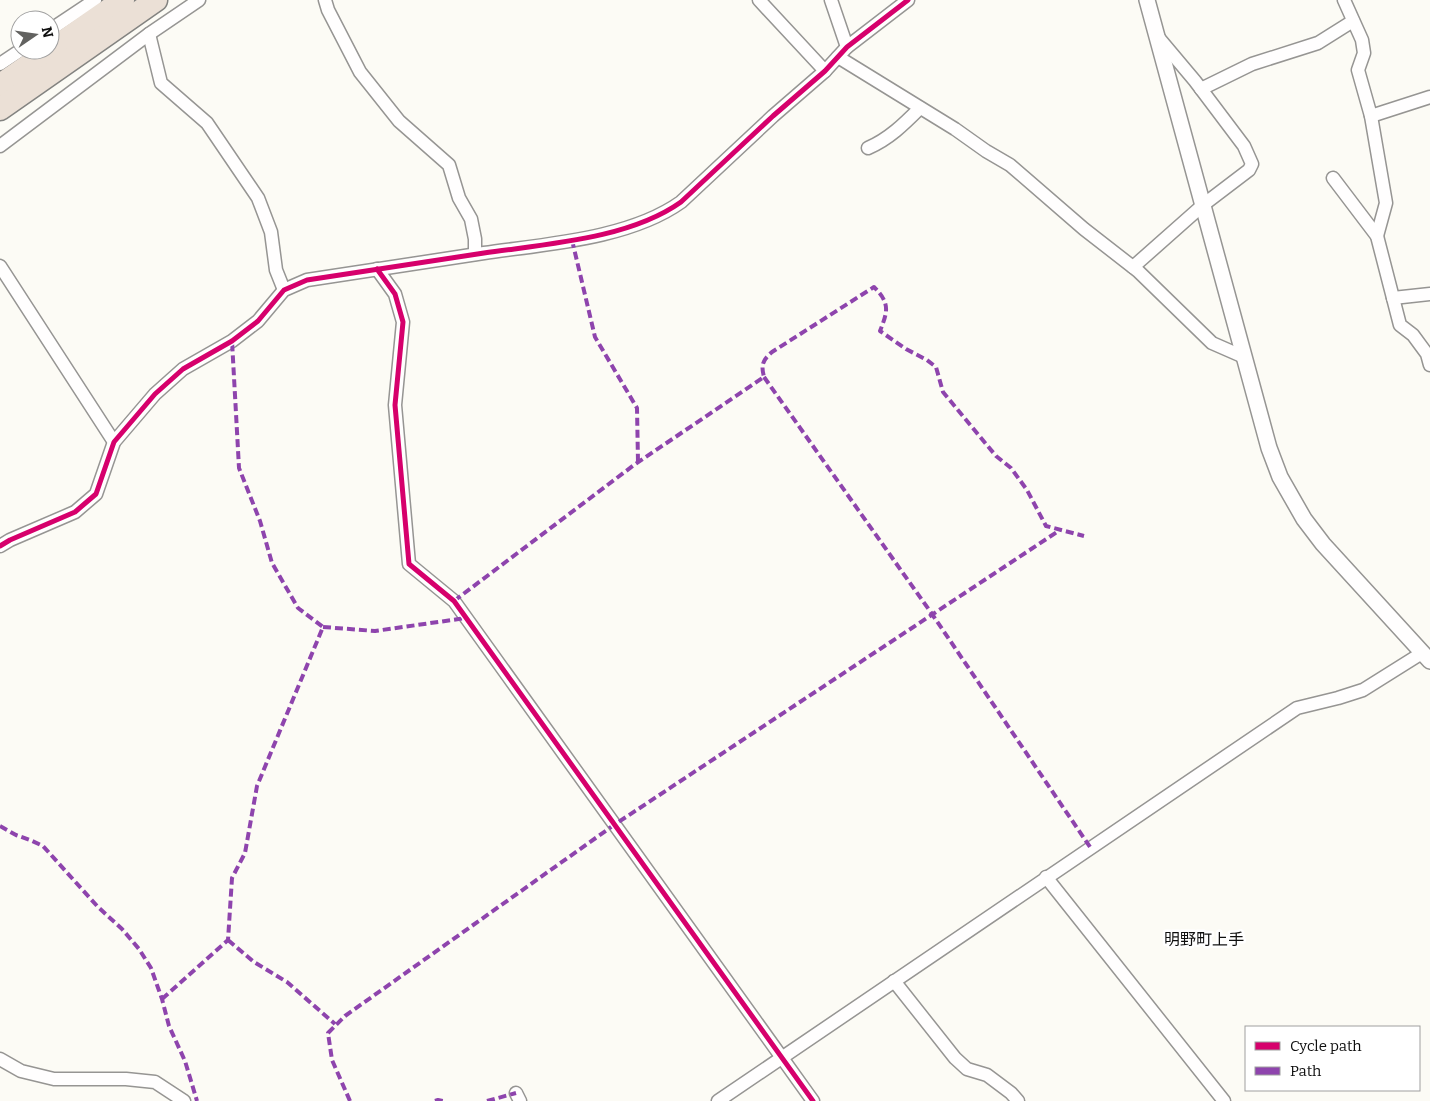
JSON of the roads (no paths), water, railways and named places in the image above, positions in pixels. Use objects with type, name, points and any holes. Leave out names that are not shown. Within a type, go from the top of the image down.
[{"type":"highway","points":[[0,85],[123,0]]},
{"type":"highway","points":[[0,109],[156,0]]},
{"type":"street","points":[[60,23],[95,0]]},
{"type":"street","points":[[0,146],[149,34],[199,0]]},
{"type":"street","points":[[325,0],[360,72],[399,121],[449,165],[459,198],[471,219],[476,254]]},
{"type":"street","points":[[759,0],[825,70]]},
{"type":"street","points":[[831,0],[848,48]]},
{"type":"street","points":[[0,546],[75,512],[96,494],[114,442],[162,388],[183,369],[232,341],[258,321],[284,290],[307,280],[565,241],[612,232],[666,213],[681,202],[848,48],[908,0]]},
{"type":"street","points":[[718,1101],[1297,708],[1363,690],[1426,657],[1324,544],[1304,519],[1280,477],[1269,448],[1148,0]]},
{"type":"street","points":[[1344,0],[1362,40],[1364,53],[1358,70],[1371,116],[1386,203],[1377,236]]},
{"type":"street","points":[[1201,89],[1252,64],[1318,43],[1354,21]]},
{"type":"street","points":[[149,34],[160,83],[207,123],[258,198],[271,232],[276,270],[284,290]]},
{"type":"street","points":[[1133,267],[1203,205],[1248,170],[1252,164],[1244,146],[1158,36]]},
{"type":"street","points":[[838,57],[955,129],[986,152],[1010,164],[1084,229],[1133,267],[1212,343],[1244,357]]},
{"type":"street","points":[[1371,116],[1430,98]]},
{"type":"street","points":[[868,148],[882,142],[920,108]]},
{"type":"street","points":[[1333,178],[1377,236],[1400,325],[1418,341],[1427,354],[1430,365]]},
{"type":"street","points":[[0,266],[114,442]]},
{"type":"street","points":[[377,269],[395,294],[403,322],[395,405],[409,564],[454,600],[813,1101]]},
{"type":"street","points":[[1393,298],[1430,294]]},
{"type":"street","points":[[1046,877],[1224,1101]]},
{"type":"street","points":[[894,980],[954,1058],[967,1069],[987,1075],[1011,1093],[1018,1101]]},
{"type":"street","points":[[0,1059],[21,1071],[54,1079],[126,1079],[155,1082],[184,1101]]},
{"type":"district","name":"明野町上手","points":[[1204,939]]}]
